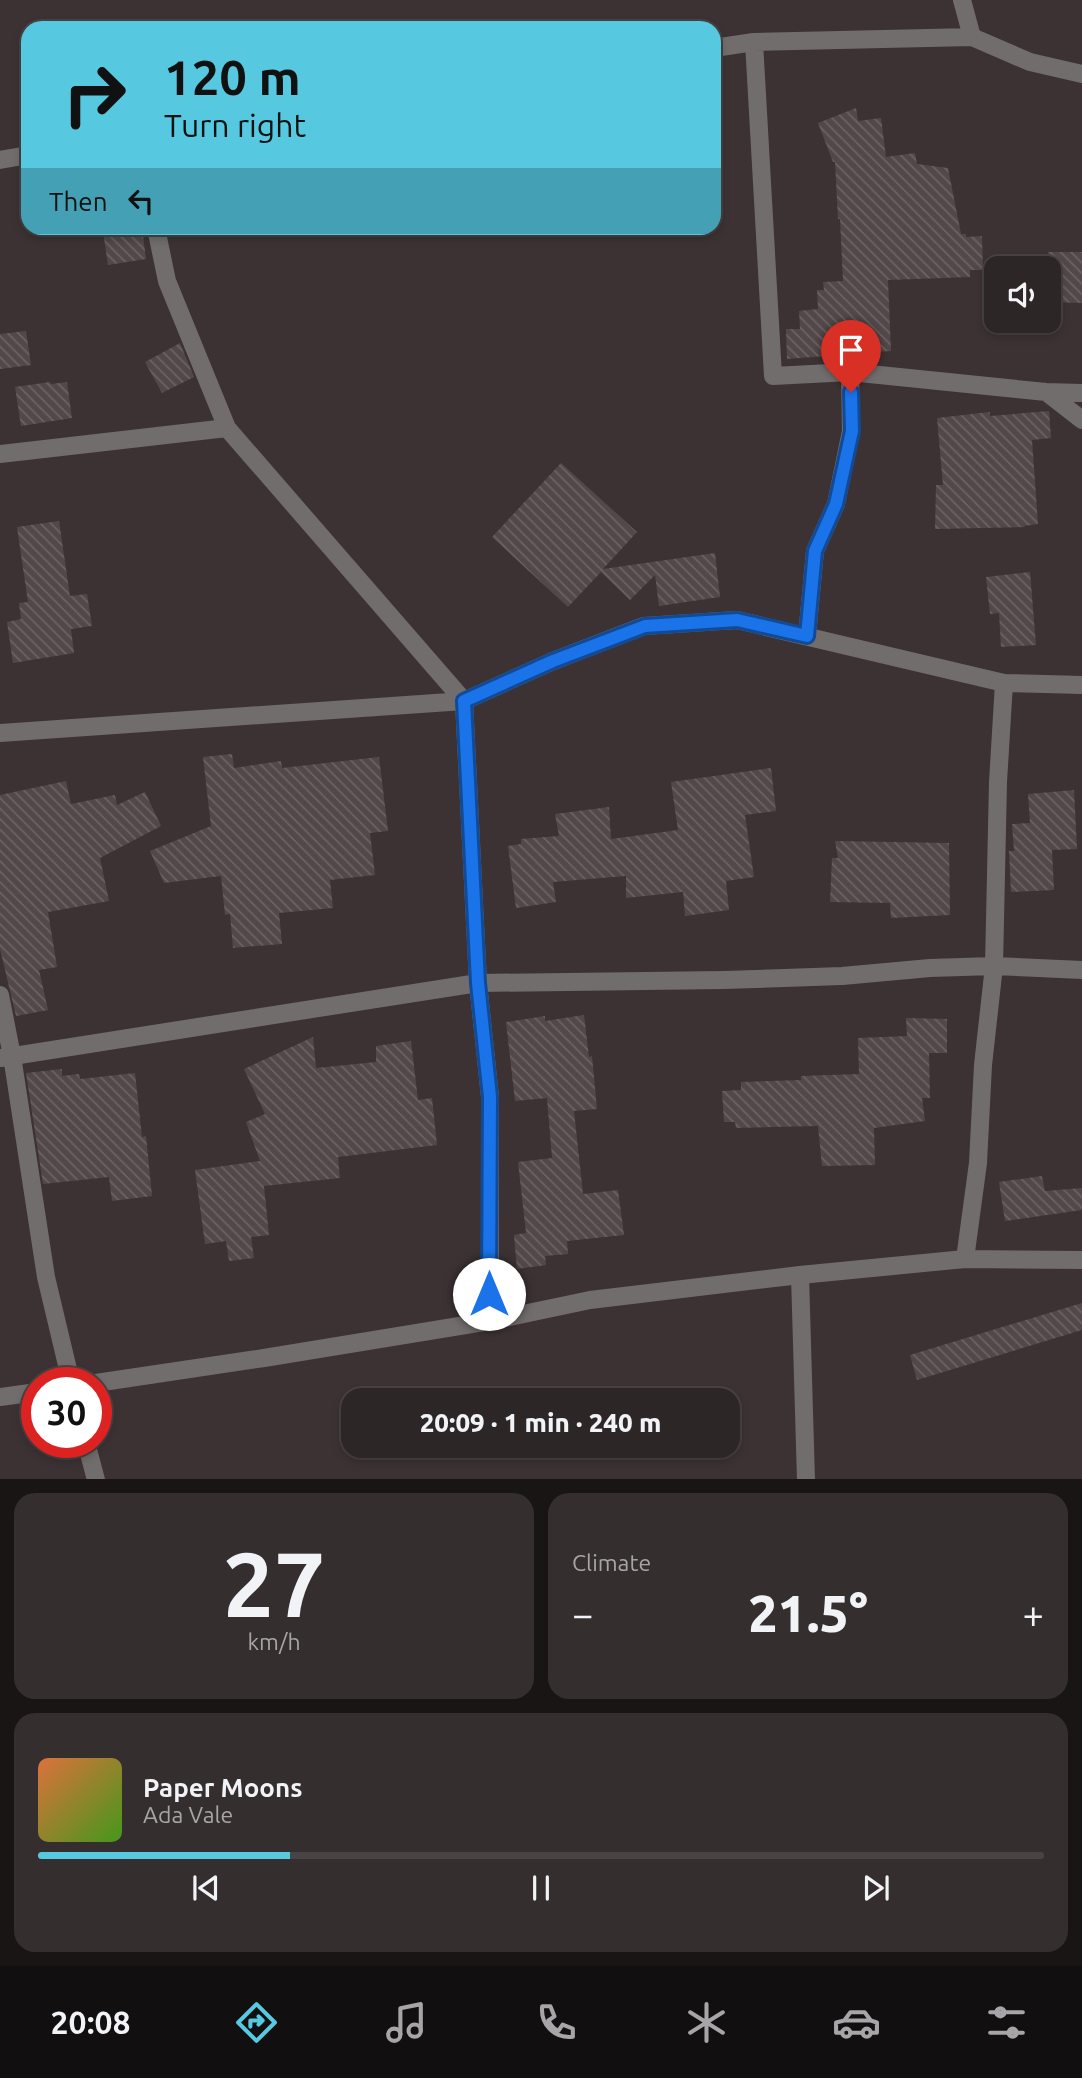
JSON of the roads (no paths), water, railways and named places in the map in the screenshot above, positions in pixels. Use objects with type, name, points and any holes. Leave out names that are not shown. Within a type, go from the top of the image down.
[{"type":"street","points":[[962,0],[972,37]]},
{"type":"street","points":[[721,47],[754,42],[972,37],[1030,62],[1082,74]]},
{"type":"street","points":[[754,42],[773,376],[850,372],[1046,392],[1082,393]]},
{"type":"street","points":[[0,160],[21,156]]},
{"type":"street","points":[[157,235],[167,281],[227,428],[464,701],[478,983],[490,1097],[490,1321]]},
{"type":"street","points":[[807,636],[815,551],[836,504],[852,431],[850,372]]},
{"type":"street","points":[[1046,392],[1082,420]]},
{"type":"street","points":[[0,453],[227,428]]},
{"type":"street","points":[[0,733],[464,701],[553,661],[645,626],[737,620],[1004,683],[1082,685]]},
{"type":"street","points":[[965,1259],[978,1163],[983,1065],[994,966],[998,782],[1004,683]]},
{"type":"street","points":[[6,1057],[478,983],[724,980],[842,976],[930,968],[994,966],[1082,970]]},
{"type":"street","points":[[0,995],[6,1057],[46,1277],[67,1367]]},
{"type":"street","points":[[112,1381],[490,1321],[590,1300],[965,1259],[1082,1260]]},
{"type":"street","points":[[800,1275],[806,1479]]},
{"type":"street","points":[[0,1397],[21,1394]]},
{"type":"street","points":[[90,1458],[96,1479]]}]
